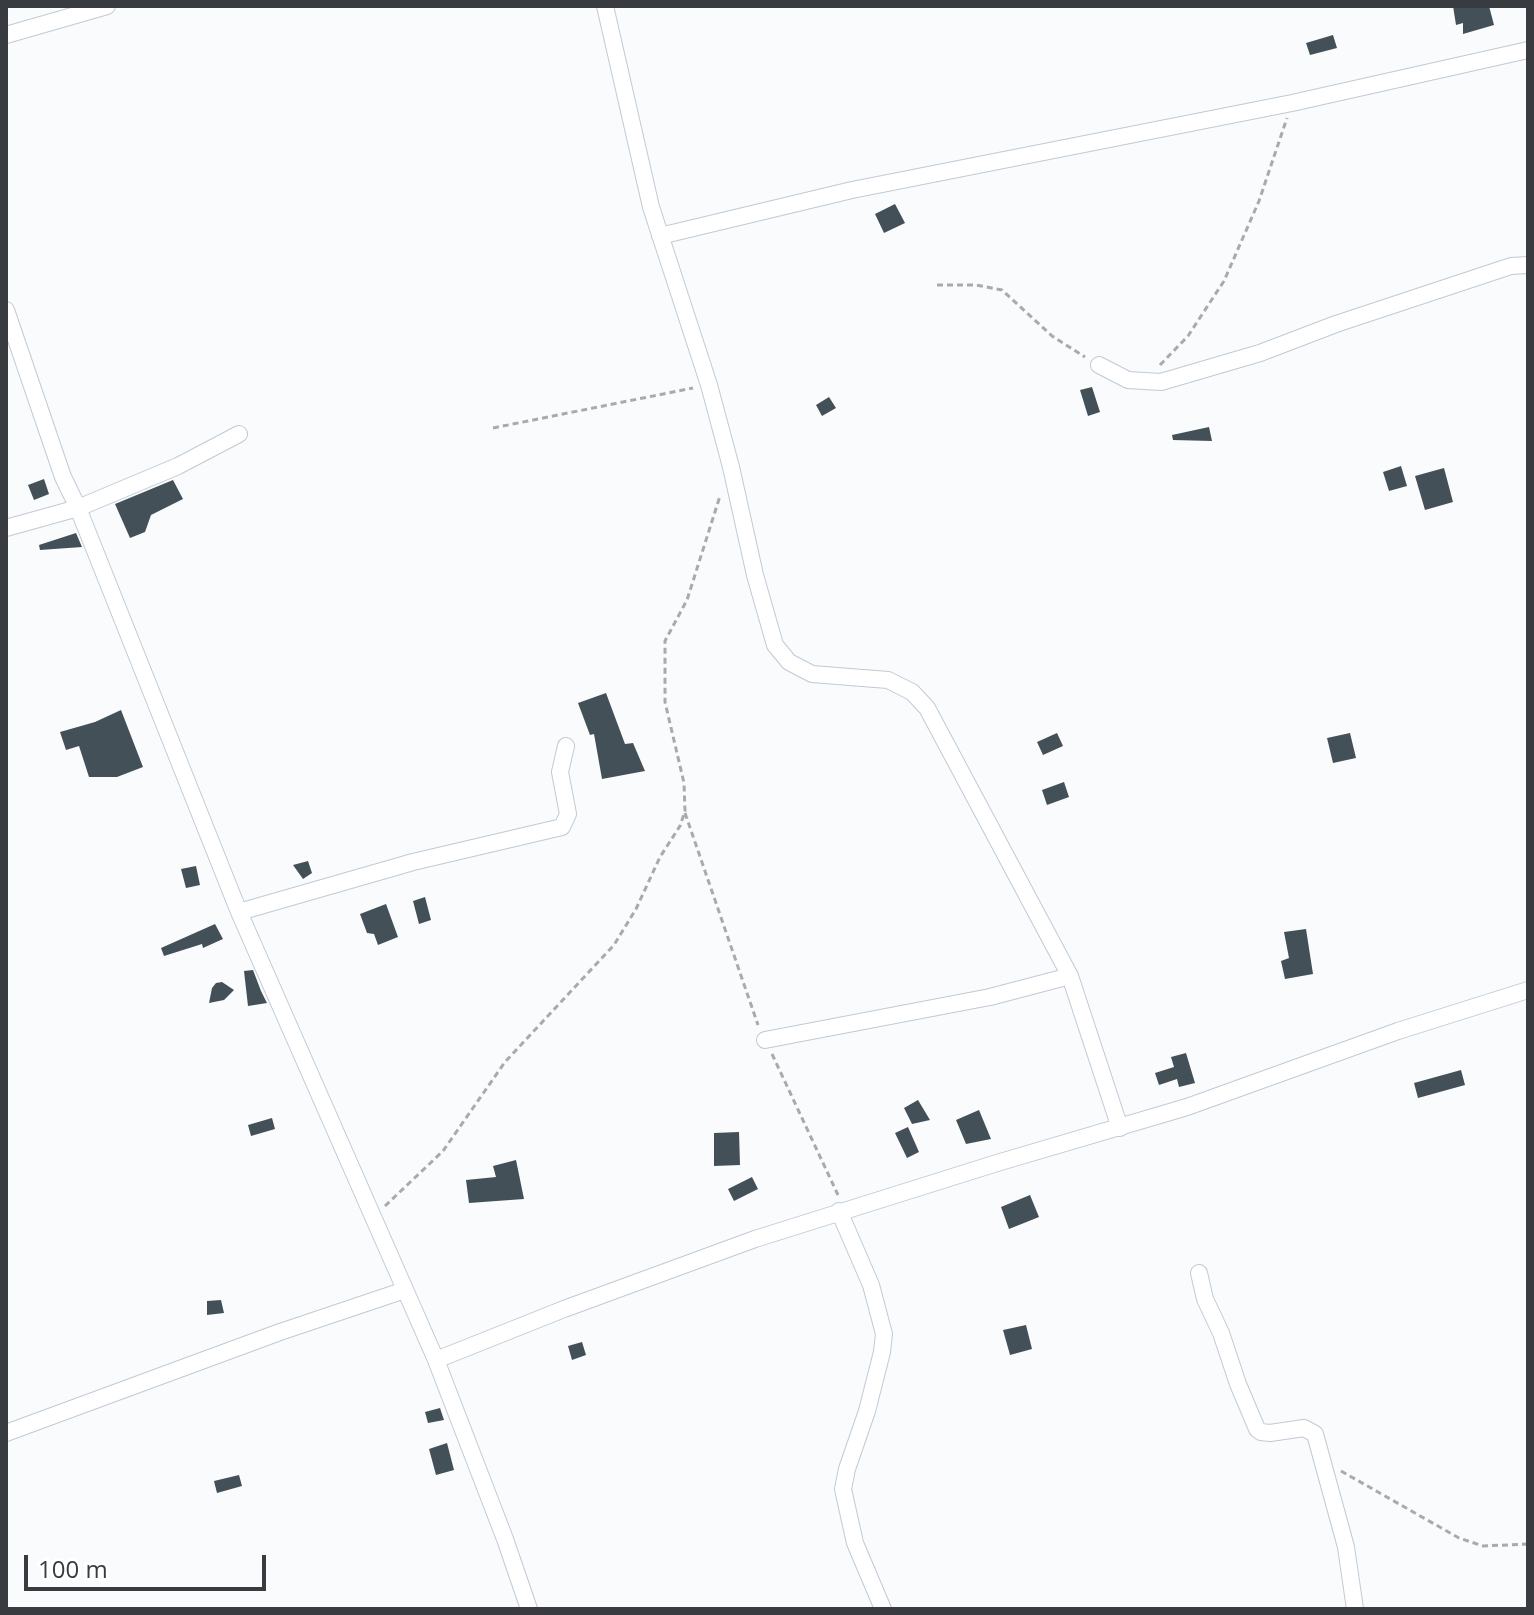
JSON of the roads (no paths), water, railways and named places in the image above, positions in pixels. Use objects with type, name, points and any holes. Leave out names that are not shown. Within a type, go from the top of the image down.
[{"type":"street","points":[[6,35],[107,6]]},
{"type":"street","points":[[605,6],[651,207],[709,385],[775,645],[789,662],[812,674],[888,680],[912,692],[927,708],[1070,976],[1120,1128]]},
{"type":"street","points":[[660,236],[866,187],[1292,103],[1528,50]]},
{"type":"street","points":[[1099,365],[1128,380],[1161,382],[1260,353],[1501,269],[1528,265]]},
{"type":"street","points":[[6,310],[45,428],[239,912],[436,1360],[529,1609]]},
{"type":"street","points":[[6,528],[78,508],[178,466],[239,434]]},
{"type":"street","points":[[239,912],[413,862],[562,827],[568,814],[560,772],[566,746]]},
{"type":"street","points":[[765,1040],[990,997],[1070,976]]},
{"type":"street","points":[[436,1360],[564,1309],[842,1210],[1187,1107],[1398,1031],[1528,990]]},
{"type":"street","points":[[842,1210],[871,1285],[884,1334],[867,1411],[843,1489],[855,1543],[883,1609]]},
{"type":"street","points":[[1199,1273],[1205,1299],[1257,1429],[1270,1433],[1310,1429],[1315,1434],[1346,1547],[1355,1609]]},
{"type":"street","points":[[6,1433],[280,1332],[405,1290]]}]
